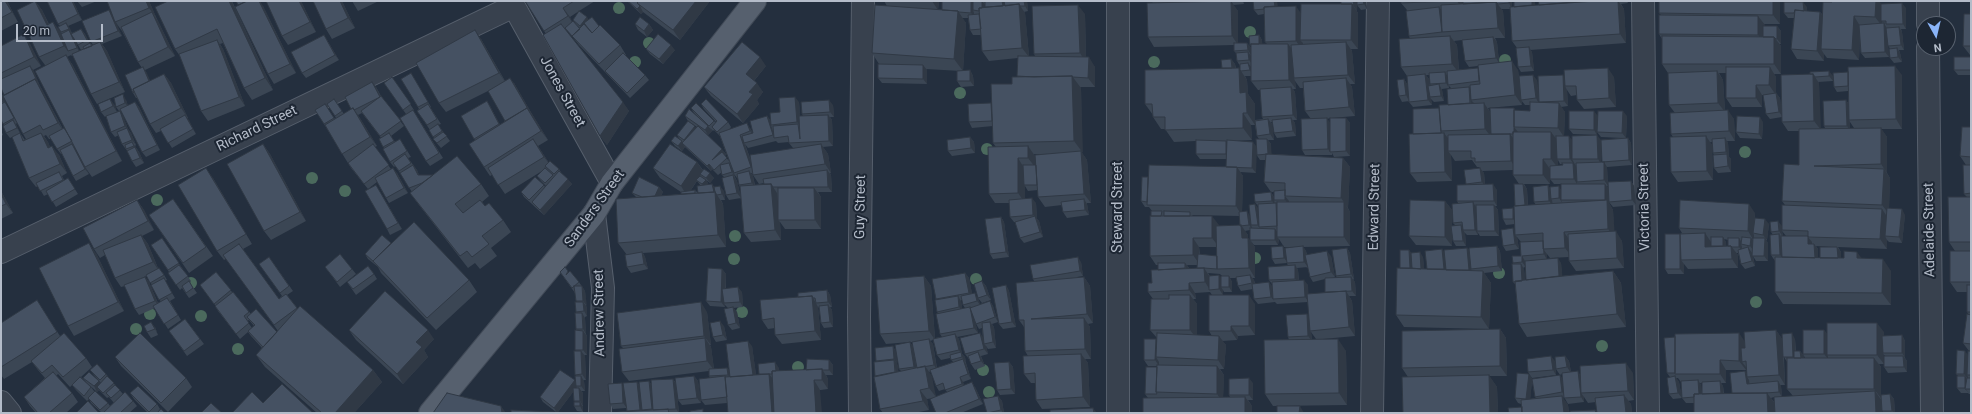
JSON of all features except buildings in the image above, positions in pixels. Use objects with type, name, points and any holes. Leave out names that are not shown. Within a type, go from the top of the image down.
[{"type":"main road","name":"Sanders Street","points":[[430,413],[594,214],[612,184],[755,1]]},
{"type":"street","name":"Guy Street","points":[[860,413],[859,317],[863,1]]},
{"type":"street","name":"Steward Street","points":[[1118,1],[1118,413]]},
{"type":"street","name":"Edward Street","points":[[1372,413],[1378,1]]},
{"type":"street","name":"Victoria Street","points":[[1643,1],[1648,413]]},
{"type":"street","points":[[1928,1],[1928,16]]},
{"type":"street","name":"Jones Street","points":[[512,3],[612,184]]},
{"type":"street","name":"Richard Street","points":[[1,252],[512,3]]},
{"type":"street","name":"Adelaide Street","points":[[1928,56],[1932,413]]},
{"type":"street","name":"Andrew Street","points":[[594,214],[603,288],[600,413]]},
{"type":"street","points":[[1,402],[10,413]]}]
